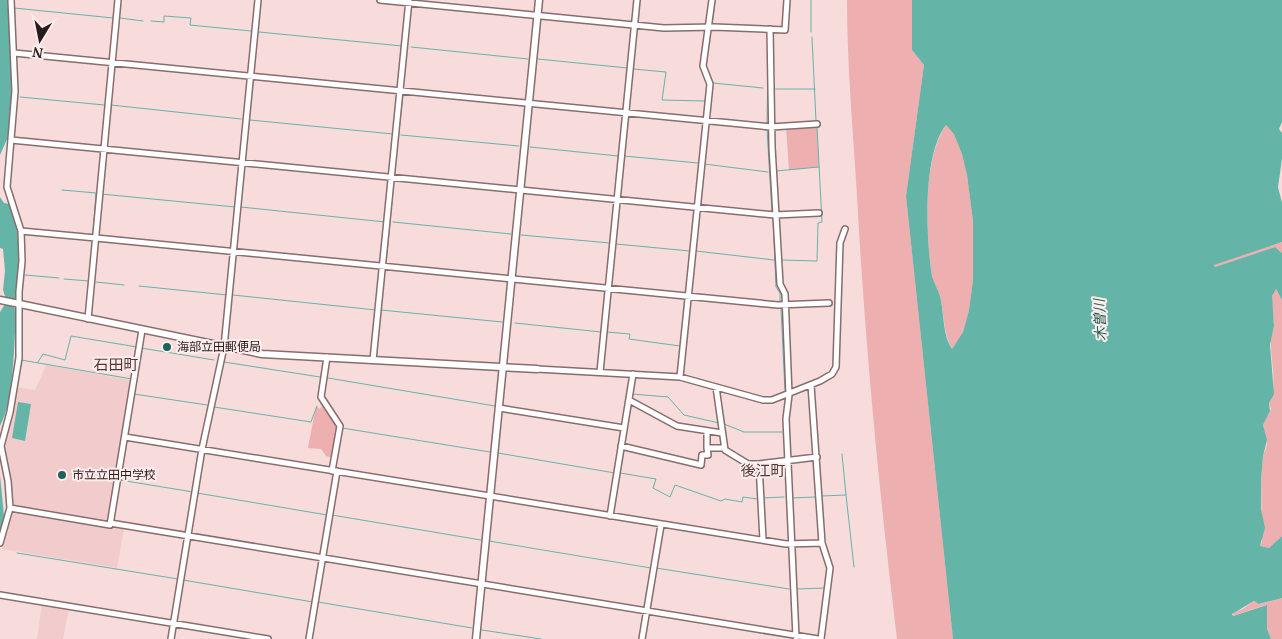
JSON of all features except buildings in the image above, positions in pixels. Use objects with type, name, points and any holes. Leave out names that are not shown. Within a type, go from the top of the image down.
[{"type":"street","points":[[0,543],[10,508],[8,482],[1,446],[10,412],[18,358],[21,231],[7,186],[15,91],[11,0]]},
{"type":"street","points":[[88,319],[118,0]]},
{"type":"street","points":[[171,639],[202,449],[224,347],[258,0]]},
{"type":"street","points":[[380,0],[409,1],[634,25],[785,30],[787,0]]},
{"type":"street","points":[[476,639],[539,0]]},
{"type":"street","points":[[600,372],[637,0]]},
{"type":"street","points":[[680,377],[710,84],[703,66],[712,0]]},
{"type":"street","points":[[373,360],[394,178],[409,1]]},
{"type":"street","points":[[770,29],[771,127],[780,284],[785,294],[783,305],[789,395],[786,419],[796,637]]},
{"type":"street","points":[[14,52],[771,127],[817,124]]},
{"type":"street","points":[[11,140],[777,215],[819,213]]},
{"type":"street","points":[[2,300],[262,354],[680,377],[763,400],[772,400],[789,395],[832,374],[836,366],[840,243],[845,229]]},
{"type":"street","points":[[21,231],[783,305],[829,303]]},
{"type":"street","points":[[110,523],[142,330]]},
{"type":"street","points":[[319,406],[327,358]]},
{"type":"street","points":[[610,516],[633,374]]},
{"type":"street","points":[[10,508],[647,611],[796,637],[819,639],[830,568],[822,543],[811,385]]},
{"type":"street","points":[[716,387],[724,448]]},
{"type":"street","points":[[309,639],[335,471],[340,426],[321,397]]},
{"type":"street","points":[[629,400],[677,426],[722,433]]},
{"type":"street","points":[[499,408],[624,428]]},
{"type":"street","points":[[621,446],[701,464],[702,455],[708,455],[707,431]]},
{"type":"street","points":[[125,437],[764,540],[792,544],[822,543]]},
{"type":"street","points":[[707,448],[724,448],[748,464],[817,457]]},
{"type":"street","points":[[759,464],[764,540]]},
{"type":"street","points":[[642,639],[661,524]]},
{"type":"street","points":[[0,595],[268,639]]},
{"type":"street","points":[[767,639],[768,631]]},
{"type":"shaded area","points":[[847,0],[912,0],[912,50],[924,65],[906,196],[953,639],[897,639],[868,362],[848,49]]},
{"type":"shaded area","points":[[946,125],[955,134],[962,154],[967,175],[973,221],[973,280],[969,310],[963,332],[952,349],[946,332],[940,298],[932,276],[927,219],[929,177],[938,140]]},
{"type":"shaded area","points":[[817,126],[819,167],[789,170],[786,127]]},
{"type":"shaded area","points":[[1282,242],[1282,253],[1275,247],[1215,267],[1214,264]]},
{"type":"shaded area","points":[[1276,289],[1282,300],[1282,536],[1269,548],[1260,546],[1262,542],[1261,481],[1263,456],[1267,445],[1263,425],[1271,409],[1269,403],[1273,389],[1271,338],[1274,322],[1272,296]]},
{"type":"shaded area","name":"市立立田中学校","points":[[46,365],[131,380],[106,525],[124,529],[117,568],[2,549],[13,506],[3,446],[16,387],[35,390]]},
{"type":"shaded area","points":[[316,406],[320,409],[322,406],[338,427],[333,458],[326,456],[321,449],[308,448]]},
{"type":"shaded area","points":[[1282,598],[1282,639],[1271,639],[1267,629],[1266,605],[1232,616],[1234,612],[1243,609],[1254,601],[1261,604]]},
{"type":"shaded area","points":[[42,604],[69,609],[63,639],[37,639]]},
{"type":"water","points":[[0,0],[8,0],[12,96],[8,137],[0,155]]},
{"type":"water","name":"木曽川","points":[[912,0],[1282,0],[1282,122],[1279,129],[1282,133],[1282,159],[1278,187],[1282,203],[1282,242],[1214,265],[1215,267],[1275,247],[1282,253],[1282,300],[1276,289],[1272,296],[1274,326],[1270,345],[1274,394],[1269,403],[1270,411],[1263,425],[1267,440],[1263,456],[1261,481],[1261,509],[1265,528],[1260,546],[1269,548],[1282,536],[1282,598],[1259,604],[1254,601],[1232,614],[1233,616],[1267,605],[1267,629],[1271,639],[953,639],[906,196],[924,65],[912,50]],"holes":[[[946,125],[954,134],[962,154],[967,175],[973,221],[973,280],[969,310],[963,332],[952,349],[945,332],[940,298],[932,276],[927,220],[929,176],[938,139]]]},
{"type":"water","points":[[0,197],[4,203],[9,204],[13,214],[18,235],[19,255],[14,306],[16,314],[11,388],[5,415],[0,426],[0,312],[5,304],[3,290],[5,271],[3,249],[0,248]]},
{"type":"water","points":[[18,402],[31,404],[25,441],[12,438]]},
{"type":"water","points":[[0,475],[4,516],[0,533]]},
{"type":"waterway","points":[[713,19],[715,0]]},
{"type":"waterway","points":[[811,0],[811,32]]},
{"type":"waterway","points":[[403,88],[411,5]]},
{"type":"waterway","points":[[14,8],[113,18]]},
{"type":"waterway","points":[[151,21],[164,22],[164,16],[191,18],[190,25],[251,31]]},
{"type":"waterway","points":[[120,18],[143,21]]},
{"type":"waterway","points":[[259,32],[402,46]]},
{"type":"waterway","points":[[812,37],[816,121]]},
{"type":"waterway","points":[[411,47],[528,59]]},
{"type":"waterway","points":[[538,59],[627,68]]},
{"type":"waterway","points":[[767,124],[768,62]]},
{"type":"waterway","points":[[633,69],[666,72],[662,100],[705,101]]},
{"type":"waterway","points":[[713,83],[763,88]]},
{"type":"waterway","points":[[774,89],[815,89]]},
{"type":"waterway","points":[[394,177],[403,94]]},
{"type":"waterway","points":[[20,97],[104,105]]},
{"type":"waterway","points":[[111,105],[241,119]]},
{"type":"waterway","points":[[250,120],[393,134]]},
{"type":"waterway","points":[[781,260],[817,261],[818,223],[822,222],[817,126]]},
{"type":"waterway","points":[[767,129],[772,213]]},
{"type":"waterway","points":[[401,135],[519,146]]},
{"type":"waterway","points":[[530,147],[618,156]]},
{"type":"waterway","points":[[624,156],[698,163]]},
{"type":"waterway","points":[[704,164],[768,172]]},
{"type":"waterway","points":[[776,171],[819,167]]},
{"type":"waterway","points":[[386,263],[394,181]]},
{"type":"waterway","points":[[62,190],[96,193],[93,234]]},
{"type":"waterway","points":[[101,194],[235,207]]},
{"type":"waterway","points":[[241,207],[385,222]]},
{"type":"waterway","points":[[773,218],[776,287],[780,293],[780,304]]},
{"type":"waterway","points":[[393,222],[511,234]]},
{"type":"waterway","points":[[521,235],[610,243]]},
{"type":"waterway","points":[[616,244],[690,251]]},
{"type":"waterway","points":[[696,251],[774,260]]},
{"type":"waterway","points":[[385,268],[381,310],[502,322]]},
{"type":"waterway","points":[[25,275],[59,278]]},
{"type":"waterway","points":[[64,279],[89,281]]},
{"type":"waterway","points":[[96,282],[124,285]]},
{"type":"waterway","points":[[139,286],[227,295]]},
{"type":"waterway","points":[[233,295],[376,310]]},
{"type":"waterway","points":[[781,308],[785,392]]},
{"type":"waterway","points":[[515,323],[601,332]]},
{"type":"waterway","points":[[607,332],[630,334],[629,339],[680,346]]},
{"type":"waterway","points":[[38,362],[43,354],[65,360],[71,336],[137,347]]},
{"type":"waterway","points":[[141,348],[214,360]]},
{"type":"waterway","points":[[21,360],[132,379]]},
{"type":"waterway","points":[[224,362],[320,377]]},
{"type":"waterway","points":[[328,378],[495,406]]},
{"type":"waterway","points":[[134,394],[207,405]]},
{"type":"waterway","points":[[632,394],[668,397],[684,415],[719,423]]},
{"type":"waterway","points":[[784,411],[786,402]]},
{"type":"waterway","points":[[323,405],[330,416]]},
{"type":"waterway","points":[[214,407],[311,422],[317,406]]},
{"type":"waterway","points":[[724,424],[744,432],[782,432]]},
{"type":"waterway","points":[[342,428],[490,452]]},
{"type":"waterway","points":[[498,453],[615,473]]},
{"type":"waterway","points":[[822,496],[846,495],[842,454]]},
{"type":"waterway","points":[[620,473],[656,479],[653,488],[670,497],[675,485],[721,501],[725,499],[742,502],[743,497],[758,499]]},
{"type":"waterway","points":[[120,480],[193,492]]},
{"type":"waterway","points":[[197,493],[327,515]]},
{"type":"waterway","points":[[846,495],[854,567]]},
{"type":"waterway","points":[[762,498],[784,497]]},
{"type":"waterway","points":[[792,498],[815,497]]},
{"type":"waterway","points":[[332,515],[481,540]]},
{"type":"waterway","points":[[489,541],[651,568]]},
{"type":"waterway","points":[[17,553],[178,579]]},
{"type":"waterway","points":[[656,568],[789,589]]},
{"type":"waterway","points":[[183,580],[313,602]]},
{"type":"waterway","points":[[797,589],[825,588],[822,609]]},
{"type":"waterway","points":[[318,602],[472,628]]},
{"type":"waterway","points":[[482,630],[541,639]]},
{"type":"place","name":"海部立田郵便局","points":[[167,347]]},
{"type":"place","name":"市立立田中学校","points":[[62,475]]},
{"type":"district","name":"石田町","points":[[116,365]]},
{"type":"district","name":"後江町","points":[[763,471]]}]
